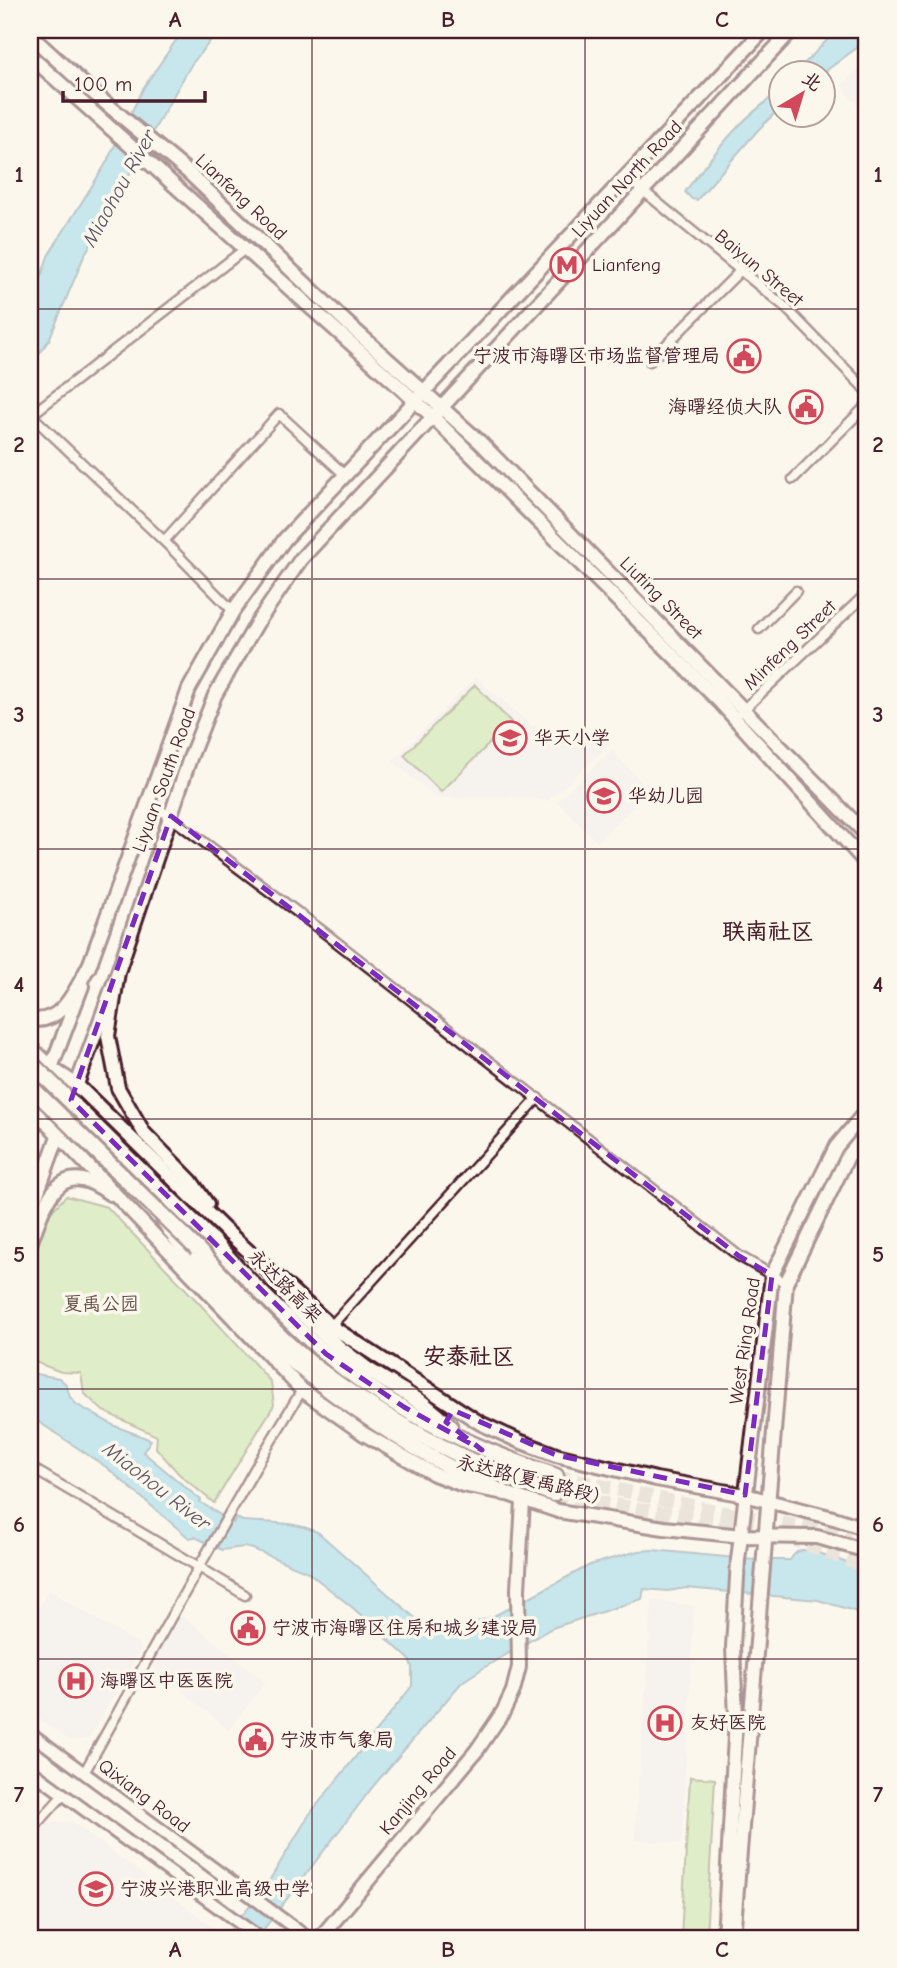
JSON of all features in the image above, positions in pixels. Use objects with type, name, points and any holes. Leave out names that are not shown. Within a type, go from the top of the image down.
[{"type":"highway","points":[[30,1049],[51,1068]]},
{"type":"highway","name":"永达路高架","points":[[30,1062],[209,1237],[257,1289],[326,1354],[404,1407],[482,1450],[556,1476]]},
{"type":"highway","name":"永达路高架","points":[[30,1086],[152,1203],[193,1254],[314,1366],[408,1428],[455,1454],[553,1494]]},
{"type":"highway","points":[[193,1254],[260,1332],[303,1370],[373,1423],[436,1460],[505,1493]]},
{"type":"highway","points":[[266,1267],[295,1307],[339,1348],[368,1370],[422,1403],[482,1450]]},
{"type":"main road","name":"Liyuan North Road","points":[[415,401],[764,30]]},
{"type":"main road","name":"Liyuan North Road","points":[[432,416],[792,30]]},
{"type":"main road","name":"Lianfeng Road","points":[[30,35],[90,90],[188,172],[348,324],[424,390]]},
{"type":"main road","name":"Lianfeng Road","points":[[31,58],[85,103],[432,416]]},
{"type":"main road","name":"Liuting Street","points":[[424,390],[745,709],[867,835]]},
{"type":"main road","name":"Liyuan South Road","points":[[30,1138],[34,1109],[91,962],[189,690],[233,611],[285,539],[415,401]]},
{"type":"main road","name":"Liuting Street","points":[[432,416],[732,717],[867,864]]},
{"type":"main road","name":"Liyuan South Road","points":[[30,1213],[118,972],[190,758],[215,695],[257,623],[301,559],[432,416]]},
{"type":"main road","points":[[30,1019],[41,1021],[63,1009],[91,962]]},
{"type":"main road","points":[[118,972],[108,1036],[118,1088],[144,1133],[191,1181],[225,1230]]},
{"type":"main road","name":"永达路(夏禹路段)","points":[[51,1068],[77,1085],[225,1230],[331,1326],[481,1423],[556,1455],[656,1479],[768,1500],[867,1530]]},
{"type":"main road","name":"永达路(夏禹路段)","points":[[34,1109],[302,1390],[364,1434],[434,1474],[463,1485],[505,1493],[558,1511],[664,1528],[742,1536],[817,1537],[867,1551]]},
{"type":"main road","name":"West Ring Road","points":[[724,1938],[736,1717],[733,1647],[738,1560],[772,1275],[836,1147],[867,1110]]},
{"type":"main road","name":"West Ring Road","points":[[733,1938],[786,1283],[848,1156],[867,1133]]},
{"type":"main road","points":[[30,1244],[48,1197],[62,1183],[70,1180],[80,1180],[105,1190],[133,1211]]},
{"type":"main road","name":"Kanjing Road","points":[[320,1938],[477,1751],[503,1712],[513,1691],[519,1667],[518,1588],[523,1501]]},
{"type":"street","name":"Baiyun Street","points":[[625,176],[783,306],[867,391]]},
{"type":"street","points":[[233,611],[32,415],[245,249]]},
{"type":"street","points":[[650,361],[740,271]]},
{"type":"street","points":[[793,479],[867,405]]},
{"type":"street","points":[[164,541],[279,414],[345,475]]},
{"type":"street","points":[[760,629],[796,591]]},
{"type":"street","name":"Minfeng Street","points":[[732,717],[745,709],[867,593]]},
{"type":"street","points":[[149,801],[321,930],[739,1256],[786,1283]]},
{"type":"street","points":[[331,1326],[538,1098]]},
{"type":"street","points":[[84,1773],[227,1516],[302,1390]]},
{"type":"street","points":[[30,1467],[244,1595]]},
{"type":"street","name":"Qixiang Road","points":[[30,1733],[308,1938]]},
{"type":"street","points":[[30,1770],[260,1938]]},
{"type":"street","points":[[30,1832],[64,1794]]},
{"type":"highlighted area","points":[[171,816],[739,1256],[772,1275],[745,1495],[556,1455],[453,1410],[446,1422],[482,1450],[404,1407],[326,1354],[71,1100]]},
{"type":"shaded area","points":[[867,61],[867,117],[841,86]]},
{"type":"shaded area","name":"华天小学","points":[[475,677],[531,725],[550,731],[599,733],[610,744],[548,801],[520,797],[436,798],[392,761]]},
{"type":"shaded area","name":"华幼儿园","points":[[612,750],[650,791],[597,842],[557,801]]},
{"type":"shaded area","name":"海曙区中医医院","points":[[49,1590],[140,1645],[141,1650],[89,1738],[70,1741],[30,1712],[30,1622]]},
{"type":"shaded area","name":"友好医院","points":[[652,1600],[694,1606],[682,1844],[634,1840]]},
{"type":"shaded area","points":[[180,1614],[266,1682],[229,1730],[152,1667]]},
{"type":"shaded area","name":"宁波兴港职业高级中学","points":[[72,1821],[226,1937],[30,1938],[30,1842],[47,1823]]},
{"type":"green space","points":[[475,685],[511,722],[441,792],[404,755]]},
{"type":"green space","name":"夏禹公园","points":[[66,1196],[107,1207],[271,1382],[274,1405],[214,1503],[179,1474],[156,1448],[157,1436],[103,1411],[84,1393],[81,1373],[61,1372],[30,1360],[30,1257],[51,1212]]},
{"type":"green space","points":[[690,1777],[715,1779],[706,1938],[681,1938]]},
{"type":"water","name":"Miaohou River","points":[[183,30],[219,30],[191,65],[160,119],[84,256],[49,340],[30,366],[30,277],[41,277],[48,256],[105,165],[144,87]]},
{"type":"water","points":[[837,30],[867,30],[867,46],[858,47],[838,62],[808,60]]},
{"type":"water","points":[[768,100],[768,120],[697,200],[692,199],[685,192],[742,123]]},
{"type":"water","name":"Miaohou River","points":[[30,1373],[59,1378],[66,1384],[70,1397],[76,1404],[115,1426],[151,1440],[143,1452],[201,1500],[200,1502],[233,1523],[236,1518],[243,1521],[282,1523],[319,1533],[415,1618],[437,1627],[459,1628],[492,1617],[590,1565],[638,1551],[653,1550],[756,1560],[790,1560],[802,1550],[826,1555],[867,1571],[867,1615],[818,1600],[686,1588],[668,1591],[644,1589],[642,1599],[552,1628],[462,1682],[375,1784],[257,1938],[224,1938],[269,1881],[309,1815],[412,1686],[412,1667],[409,1659],[308,1572],[253,1549],[244,1547],[222,1550],[195,1537],[189,1538],[106,1467],[30,1416]]},
{"type":"tunnel","points":[[556,1476],[720,1512],[808,1528],[849,1540]]},
{"type":"tunnel","points":[[553,1494],[768,1533]]},
{"type":"tunnel","points":[[788,1537],[867,1567]]},
{"type":"place","name":"Lianfeng","points":[[567,265]]},
{"type":"place","name":"宁波市海曙区市场监督管理局","points":[[744,356]]},
{"type":"place","name":"海曙经侦大队","points":[[806,407]]},
{"type":"place","name":"华天小学","points":[[510,738]]},
{"type":"place","name":"华幼儿园","points":[[604,796]]},
{"type":"place","name":"宁波市海曙区住房和城乡建设局","points":[[248,1628]]},
{"type":"place","name":"海曙区中医医院","points":[[76,1681]]},
{"type":"place","name":"友好医院","points":[[665,1723]]},
{"type":"place","name":"宁波市气象局","points":[[256,1740]]},
{"type":"place","name":"宁波兴港职业高级中学","points":[[96,1889]]},
{"type":"district","name":"联南社区","points":[[768,931]]},
{"type":"district","name":"安泰社区","points":[[469,1356]]}]
